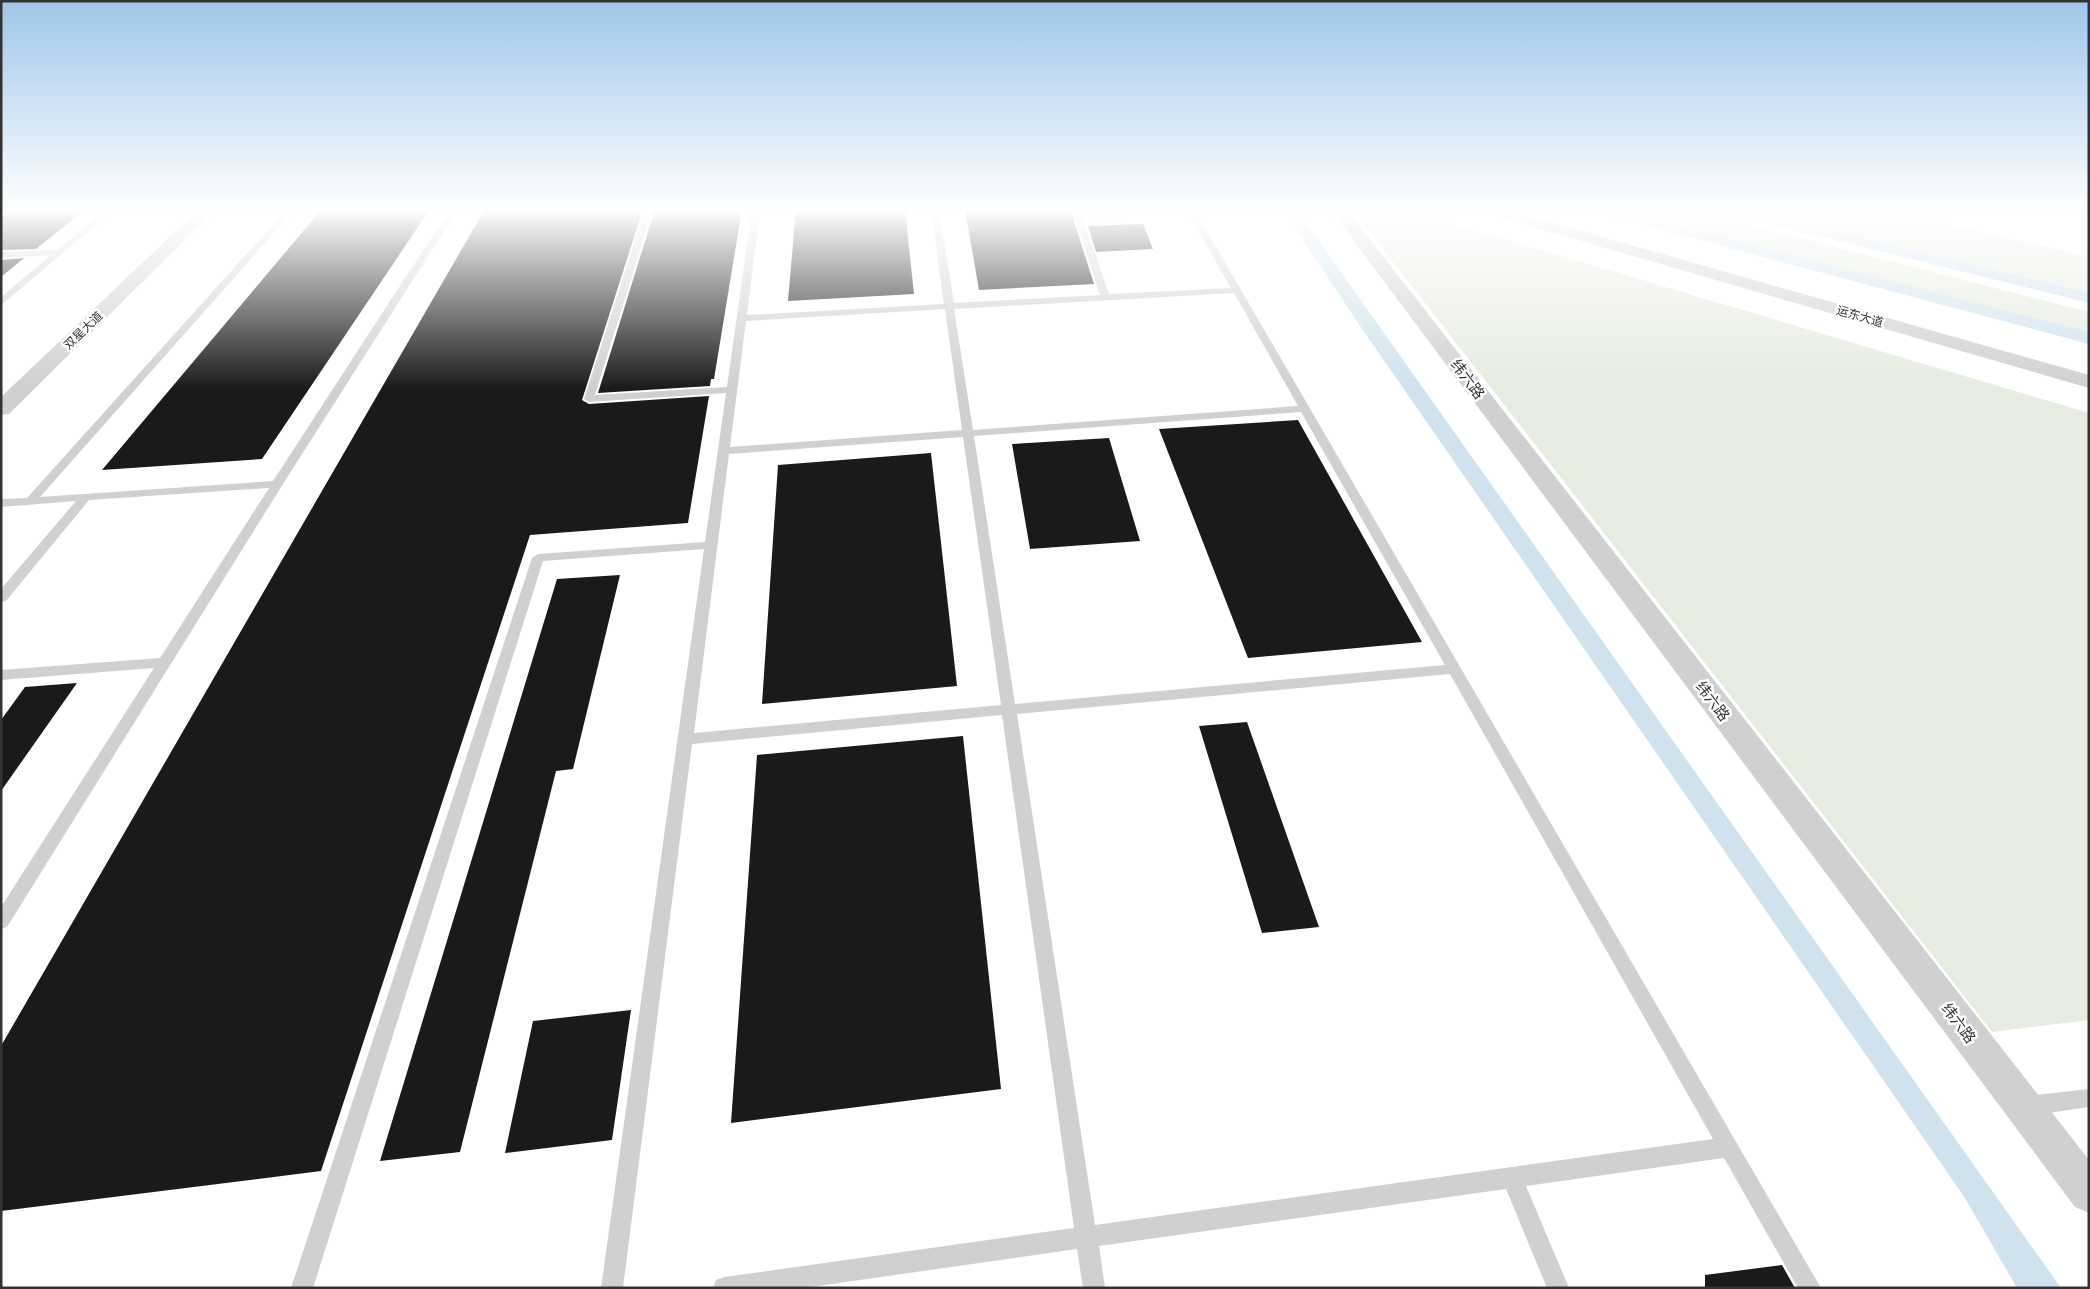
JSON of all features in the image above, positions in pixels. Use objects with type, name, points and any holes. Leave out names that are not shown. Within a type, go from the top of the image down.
[{"type":"street","name":"双星大道","points":[[1,391],[129,269]]},
{"type":"street","name":"双星大道","points":[[1,410],[146,269]]},
{"type":"street","name":"纬六路","points":[[1384,269],[2089,1194]]},
{"type":"street","name":"运东大道","points":[[1696,269],[2089,382]]},
{"type":"lane","points":[[1,302],[40,269]]},
{"type":"lane","points":[[30,501],[238,269]]},
{"type":"lane","points":[[1,922],[276,484],[415,269]]},
{"type":"lane","points":[[630,269],[589,399],[732,390]]},
{"type":"lane","points":[[612,1288],[748,269]]},
{"type":"lane","points":[[944,269],[1094,1288]]},
{"type":"lane","points":[[1096,269],[1106,298]]},
{"type":"lane","points":[[1224,269],[1810,1288]]},
{"type":"lane","points":[[741,318],[1236,290]]},
{"type":"lane","points":[[724,451],[1305,409]]},
{"type":"lane","points":[[1,504],[276,484]]},
{"type":"lane","points":[[1,598],[85,498]]},
{"type":"lane","points":[[302,1288],[538,558],[711,545]]},
{"type":"lane","points":[[1,676],[165,662]]},
{"type":"lane","points":[[685,739],[1455,669]]},
{"type":"lane","points":[[2022,1107],[2089,1098]]},
{"type":"lane","points":[[724,1288],[1729,1147]]},
{"type":"lane","points":[[1512,1178],[1558,1288]]},
{"type":"shaded area","points":[[1399,269],[1605,269],[2089,413],[2089,1020],[1992,1032]]},
{"type":"shaded area","points":[[1847,269],[1922,269],[2089,312],[2089,333]]},
{"type":"shaded area","points":[[1992,269],[2089,269],[2089,293]]},
{"type":"water","points":[[1323,269],[1339,269],[2061,1288],[2017,1288],[1965,1198]]},
{"type":"building","points":[[1,269],[10,269],[1,277]]},
{"type":"building","points":[[271,269],[390,269],[262,459],[102,470]]},
{"type":"building","points":[[450,269],[624,269],[582,400],[589,404],[709,396],[688,523],[530,535],[321,1171],[1,1211],[1,1046]]},
{"type":"building","points":[[636,269],[732,269],[714,379],[711,379],[710,386],[598,393]]},
{"type":"building","points":[[791,269],[911,269],[914,294],[788,301]]},
{"type":"building","points":[[975,269],[1089,269],[1094,284],[979,290]]},
{"type":"building","points":[[1298,420],[1422,642],[1248,658],[1159,429]]},
{"type":"building","points":[[1109,438],[1140,541],[1030,549],[1012,444]]},
{"type":"building","points":[[931,453],[957,686],[762,704],[778,465]]},
{"type":"building","points":[[620,575],[573,769],[556,771],[460,1152],[380,1161],[557,579]]},
{"type":"building","points":[[77,683],[1,791],[1,720],[25,687]]},
{"type":"building","points":[[1247,722],[1319,927],[1262,933],[1199,726]]},
{"type":"building","points":[[963,736],[1001,1089],[731,1123],[757,755]]},
{"type":"building","points":[[631,1010],[612,1140],[505,1153],[533,1021]]},
{"type":"building","points":[[1782,1265],[1795,1288],[1705,1288],[1705,1275]]},
{"type":"waterway","points":[[1827,269],[2089,338]]},
{"type":"waterway","points":[[1972,269],[2089,298]]}]
